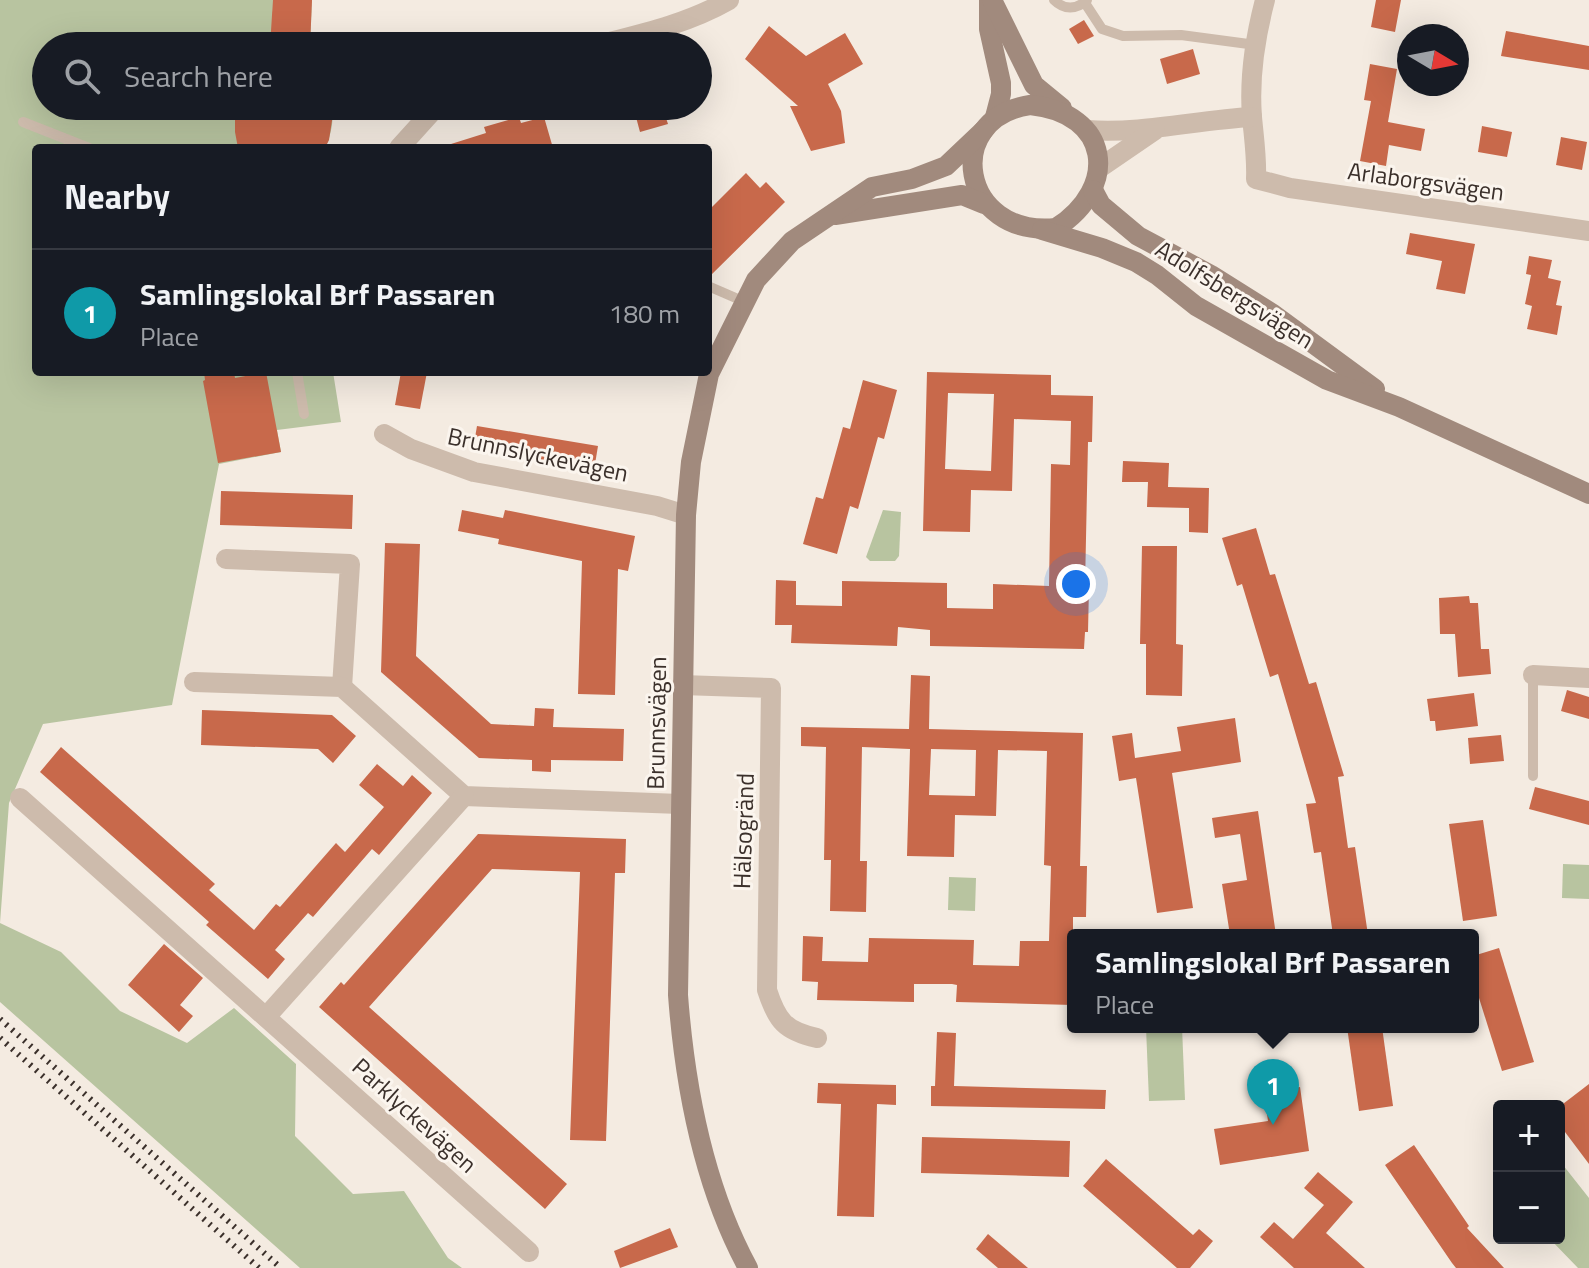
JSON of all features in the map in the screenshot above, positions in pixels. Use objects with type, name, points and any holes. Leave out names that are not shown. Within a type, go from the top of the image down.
[{"type":"main road","points":[[990,0],[1010,33],[1034,85],[1080,124],[1097,149],[1098,169],[1093,190],[1082,208],[1056,228],[1042,230],[1008,222],[984,204],[973,177],[976,144],[989,124],[1001,94],[989,29],[990,0]]},
{"type":"main road","points":[[989,124],[1012,108],[1030,105],[1054,107],[1080,124]]},
{"type":"main road","name":"Brunnsvägen","points":[[712,368],[756,280],[792,241],[872,187],[921,177],[946,166],[989,124]]},
{"type":"main road","name":"Adolfsbergsvägen","points":[[1093,190],[1101,205],[1138,236],[1211,275],[1273,314],[1399,407]]},
{"type":"main road","name":"Brunnsvägen","points":[[831,216],[962,195],[984,204]]},
{"type":"main road","name":"Adolfsbergsvägen","points":[[1042,230],[1136,262],[1196,306],[1305,369],[1399,407],[1589,494]]},
{"type":"main road","name":"Brunnsvägen","points":[[709,376],[691,462],[686,515],[678,995],[682,1050],[696,1123],[718,1198],[748,1268]]},
{"type":"street","points":[[650,32],[706,13],[729,0]]},
{"type":"street","points":[[1080,124],[1116,132],[1155,130],[1210,119],[1252,117],[1251,85],[1265,0]]},
{"type":"street","name":"Arlaborgsvägen","points":[[1252,117],[1257,153],[1256,179],[1290,188],[1589,231]]},
{"type":"street","points":[[403,144],[424,120]]},
{"type":"street","points":[[1098,169],[1155,130]]},
{"type":"street","name":"Brunnslyckevägen","points":[[384,434],[411,449],[474,472],[657,506],[686,515]]},
{"type":"street","points":[[226,559],[350,564],[342,687]]},
{"type":"street","points":[[1533,675],[1589,678]]},
{"type":"street","points":[[194,682],[342,687],[464,796],[680,804]]},
{"type":"street","name":"Hälsogränd","points":[[682,685],[771,688],[767,990],[774,1010],[785,1025],[817,1038]]},
{"type":"street","points":[[266,1017],[464,796]]},
{"type":"street","name":"Parklyckevägen","points":[[20,798],[529,1252]]},
{"type":"lane","points":[[1054,0],[1070,8],[1086,2],[1102,29],[1123,36],[1181,35],[1256,45]]},
{"type":"lane","points":[[23,122],[79,144]]},
{"type":"lane","points":[[712,288],[745,302]]},
{"type":"lane","points":[[298,376],[304,414]]},
{"type":"lane","points":[[1533,675],[1533,776]]},
{"type":"green space","points":[[0,0],[312,0],[311,32],[32,32],[32,120],[332,120],[326,144],[32,144],[32,376],[334,376],[341,422],[277,430],[281,452],[219,464],[172,705],[43,724],[9,803],[0,923]]},
{"type":"green space","points":[[883,510],[901,512],[899,556],[895,561],[870,561],[866,557]]},
{"type":"green space","points":[[1563,864],[1589,865],[1589,899],[1562,898]]},
{"type":"green space","points":[[949,877],[976,878],[975,911],[948,910]]},
{"type":"green space","points":[[0,923],[61,952],[120,1011],[187,1043],[234,1008],[296,1064],[295,1136],[353,1194],[404,1191],[448,1258],[462,1268],[300,1268],[0,1002]]},
{"type":"green space","points":[[1146,1033],[1182,1033],[1185,1100],[1149,1101]]},
{"type":"green space","points":[[1565,1168],[1589,1198],[1589,1268],[1578,1268],[1555,1244],[1565,1244]]},
{"type":"building","points":[[273,0],[312,0],[311,32],[271,32]]},
{"type":"building","points":[[1376,0],[1401,0],[1395,32],[1371,27]]},
{"type":"building","points":[[1084,20],[1094,36],[1078,44],[1069,29]]},
{"type":"building","points":[[769,26],[806,56],[845,33],[863,64],[828,84],[841,111],[845,143],[811,151],[790,106],[798,106],[745,59]]},
{"type":"building","points":[[1506,31],[1589,46],[1589,70],[1501,56]]},
{"type":"building","points":[[1193,49],[1200,74],[1167,84],[1160,59]]},
{"type":"building","points":[[1370,64],[1397,69],[1388,122],[1425,129],[1421,151],[1389,145],[1386,166],[1360,161],[1371,101],[1364,100]]},
{"type":"building","points":[[235,120],[332,120],[327,144],[237,144]]},
{"type":"building","points":[[508,120],[520,120],[521,123],[545,120],[552,144],[451,144],[486,133],[484,127]]},
{"type":"building","points":[[637,120],[667,120],[668,124],[640,132]]},
{"type":"building","points":[[1482,126],[1512,132],[1507,157],[1478,152]]},
{"type":"building","points":[[1561,137],[1587,142],[1582,170],[1556,165]]},
{"type":"building","points":[[746,173],[760,188],[766,182],[785,202],[712,274],[712,207]]},
{"type":"building","points":[[1410,233],[1475,244],[1465,294],[1436,289],[1442,261],[1406,254]]},
{"type":"building","points":[[1529,256],[1552,260],[1548,278],[1561,281],[1556,305],[1562,306],[1557,335],[1527,329],[1532,306],[1525,304],[1531,275],[1526,274]]},
{"type":"building","points":[[927,372],[1051,375],[1051,395],[1093,396],[1092,442],[1088,442],[1085,586],[1089,587],[1088,632],[1085,632],[1084,649],[930,646],[930,630],[898,627],[897,646],[791,643],[792,625],[775,625],[776,580],[796,581],[796,605],[842,606],[842,581],[947,583],[947,608],[993,609],[993,584],[1049,586],[1051,464],[1070,465],[1071,421],[1014,419],[1012,491],[971,490],[970,532],[923,531]],"holes":[[[948,393],[994,394],[991,471],[945,469]]]},
{"type":"building","points":[[204,376],[267,376],[281,452],[218,463]]},
{"type":"building","points":[[400,376],[426,376],[420,409],[395,405]]},
{"type":"building","points":[[863,380],[897,390],[884,439],[878,437],[858,509],[850,506],[837,554],[803,544],[816,497],[823,499],[843,427],[850,429]]},
{"type":"building","points":[[477,426],[598,446],[594,470],[473,449]]},
{"type":"building","points":[[1123,461],[1169,463],[1168,487],[1209,488],[1208,533],[1189,532],[1189,508],[1147,507],[1148,482],[1122,482]]},
{"type":"building","points":[[221,491],[353,495],[352,529],[220,525]]},
{"type":"building","points":[[462,510],[503,518],[505,510],[635,536],[628,571],[618,569],[615,695],[578,694],[582,561],[498,544],[499,539],[458,531]]},
{"type":"building","points":[[1256,528],[1270,575],[1275,574],[1309,684],[1316,682],[1344,776],[1338,777],[1348,848],[1355,847],[1367,929],[1332,929],[1321,852],[1314,853],[1306,804],[1316,803],[1278,674],[1270,677],[1242,584],[1237,586],[1222,538]]},
{"type":"building","points":[[385,543],[420,544],[416,656],[491,724],[534,726],[535,708],[554,709],[553,727],[624,729],[623,761],[551,760],[551,772],[532,771],[532,760],[479,758],[381,672]]},
{"type":"building","points":[[1142,546],[1177,546],[1176,644],[1183,645],[1182,696],[1146,695],[1146,644],[1140,644]]},
{"type":"building","points":[[1469,596],[1470,603],[1478,603],[1481,649],[1489,649],[1491,674],[1458,677],[1455,634],[1440,634],[1439,598]]},
{"type":"building","points":[[911,675],[930,676],[929,729],[1083,733],[1080,866],[1087,866],[1086,917],[1073,917],[1073,929],[1067,929],[1067,1005],[956,1002],[957,985],[952,984],[914,984],[914,1002],[817,1000],[818,982],[802,981],[803,936],[823,937],[822,961],[868,962],[869,938],[974,940],[973,965],[1019,966],[1020,941],[1049,941],[1051,866],[1044,865],[1047,751],[998,750],[996,816],[955,815],[954,857],[907,856],[910,749],[862,747],[860,861],[867,861],[866,912],[830,911],[831,860],[824,860],[826,747],[801,746],[801,727],[909,729]],"holes":[[[931,749],[976,750],[975,796],[929,795]]]},
{"type":"building","points":[[1567,690],[1589,697],[1589,719],[1561,711]]},
{"type":"building","points":[[1474,693],[1478,726],[1436,731],[1435,721],[1430,721],[1427,699]]},
{"type":"building","points":[[202,710],[332,715],[356,736],[333,763],[318,749],[201,745]]},
{"type":"building","points":[[1235,718],[1241,762],[1172,773],[1193,908],[1157,913],[1136,778],[1119,781],[1112,736],[1132,733],[1135,758],[1181,751],[1177,727]]},
{"type":"building","points":[[1501,735],[1504,761],[1470,764],[1468,738]]},
{"type":"building","points":[[61,747],[215,884],[209,890],[254,930],[276,904],[280,907],[336,843],[345,852],[384,807],[359,785],[377,764],[403,786],[412,775],[432,793],[379,855],[372,849],[313,917],[308,913],[275,950],[285,959],[268,979],[206,925],[209,922],[40,772]]},
{"type":"building","points":[[1535,787],[1589,801],[1589,825],[1529,809]]},
{"type":"building","points":[[1258,811],[1275,929],[1229,929],[1222,884],[1247,880],[1240,834],[1215,838],[1212,818]]},
{"type":"building","points":[[1483,820],[1497,916],[1463,921],[1449,824]]},
{"type":"building","points":[[478,834],[626,839],[625,873],[615,873],[606,1141],[570,1140],[580,872],[492,869],[369,1007],[567,1184],[545,1209],[319,1007],[341,982],[344,985]]},
{"type":"building","points":[[164,944],[203,978],[180,1005],[193,1016],[179,1032],[128,985]]},
{"type":"building","points":[[1499,948],[1534,1062],[1502,1071],[1479,998],[1479,954]]},
{"type":"building","points":[[937,1032],[956,1033],[954,1086],[1106,1090],[1105,1109],[931,1106]]},
{"type":"building","points":[[1348,1033],[1383,1033],[1393,1106],[1359,1111]]},
{"type":"building","points":[[818,1083],[896,1085],[896,1105],[877,1104],[874,1217],[837,1216],[841,1104],[817,1103]]},
{"type":"building","points":[[1589,1084],[1589,1164],[1565,1132],[1565,1102]]},
{"type":"building","points":[[1300,1087],[1309,1151],[1220,1165],[1214,1129],[1268,1121],[1264,1093]]},
{"type":"building","points":[[922,1137],[1070,1141],[1069,1177],[921,1173]]},
{"type":"building","points":[[1414,1145],[1469,1226],[1467,1228],[1504,1268],[1456,1268],[1452,1263],[1385,1165]]},
{"type":"building","points":[[1106,1159],[1193,1235],[1199,1229],[1213,1241],[1190,1268],[1177,1268],[1083,1186]]},
{"type":"building","points":[[1318,1172],[1353,1202],[1326,1233],[1365,1268],[1294,1268],[1260,1237],[1274,1222],[1293,1239],[1324,1205],[1304,1188]]},
{"type":"building","points":[[670,1228],[678,1247],[620,1268],[614,1251]]},
{"type":"building","points":[[988,1234],[1028,1268],[998,1268],[976,1249]]},
{"type":"railway","points":[[0,1019],[281,1268]]},
{"type":"railway","points":[[0,1038],[259,1268]]},
{"type":"place","name":"Samlingslokal Brf Passaren","points":[[1273,1125]]}]
